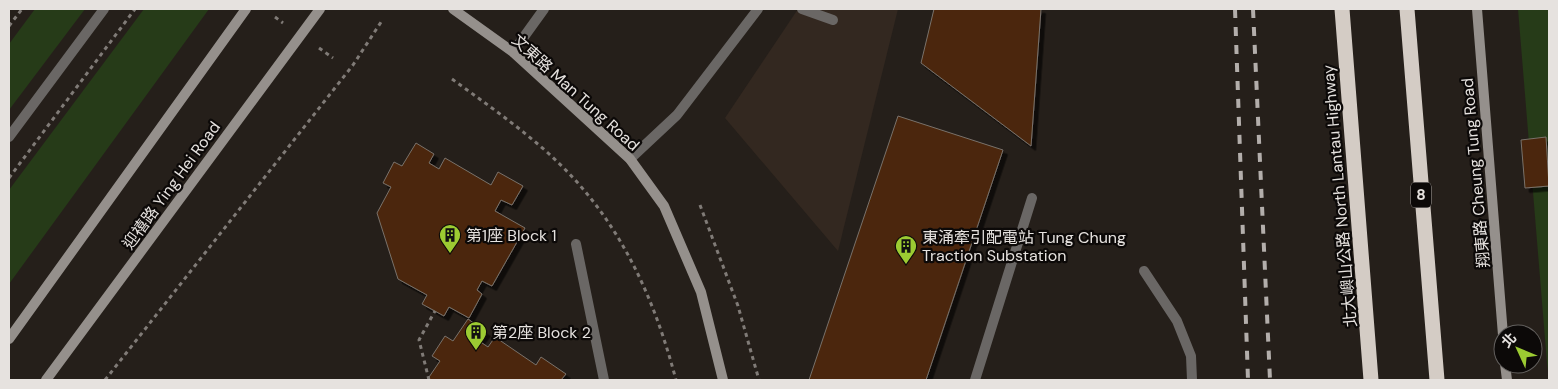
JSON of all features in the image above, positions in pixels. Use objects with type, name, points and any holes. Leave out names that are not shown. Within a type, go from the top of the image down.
[{"type":"highway","name":"北大嶼山公路 North Lantau Highway","points":[[1342,9],[1371,380]]},
{"type":"highway","name":"8","points":[[1407,9],[1437,380]]},
{"type":"main road","points":[[9,339],[246,9]]},
{"type":"main road","name":"迎禧路 Ying Hei Road","points":[[46,380],[320,9]]},
{"type":"main road","name":"文東路 Man Tung Road","points":[[452,9],[513,52],[630,159],[664,206],[701,292],[723,380]]},
{"type":"main road","name":"翔東路 Cheung Tung Road","points":[[1477,9],[1502,324]]},
{"type":"street","points":[[9,137],[104,9]]},
{"type":"street","points":[[513,52],[544,9]]},
{"type":"street","points":[[630,159],[677,115],[758,9]]},
{"type":"street","points":[[802,9],[833,20]]},
{"type":"street","points":[[975,380],[1032,198]]},
{"type":"street","points":[[576,244],[604,380]]},
{"type":"street","points":[[1144,271],[1177,321],[1191,356],[1192,380]]},
{"type":"path","points":[[9,26],[22,9]]},
{"type":"path","points":[[9,178],[135,9]]},
{"type":"path","points":[[275,17],[285,24]]},
{"type":"path","points":[[105,380],[353,65],[383,19]]},
{"type":"path","points":[[319,48],[333,58]]},
{"type":"path","points":[[452,79],[517,126],[550,154],[600,212],[641,276],[655,309],[676,380]]},
{"type":"path","points":[[700,205],[738,306],[758,380]]},
{"type":"path","points":[[428,380],[419,340],[436,312]]},
{"type":"shaded area","points":[[798,9],[898,9],[838,251],[725,118]]},
{"type":"green space","points":[[35,9],[85,9],[9,110],[9,44]]},
{"type":"green space","points":[[144,9],[209,9],[9,284],[9,190]]},
{"type":"green space","points":[[1518,9],[1549,9],[1549,379],[1547,363]]},
{"type":"building","points":[[934,9],[1041,9],[1031,146],[921,63]]},
{"type":"building","name":"東涌牽引配電站 Tung Chung Traction Substation","points":[[898,116],[1003,150],[926,380],[809,380]]},
{"type":"building","points":[[1546,137],[1549,186],[1525,188],[1521,140]]},
{"type":"building","name":"第1座 Block 1","points":[[416,143],[434,154],[429,163],[439,169],[445,158],[491,185],[498,172],[523,186],[512,205],[501,200],[495,211],[525,228],[492,286],[482,281],[477,290],[482,294],[469,318],[449,307],[444,316],[422,304],[427,295],[398,279],[377,213],[391,187],[383,183],[394,162],[402,166]]},
{"type":"building","name":"第2座 Block 2","points":[[468,319],[486,332],[479,341],[488,347],[495,337],[536,365],[541,357],[566,374],[561,380],[427,380],[440,361],[432,356],[445,336],[453,341]]},
{"type":"railway","points":[[1235,9],[1248,380]]},
{"type":"railway","points":[[1253,9],[1270,380]]},
{"type":"place","name":"第1座 Block 1","points":[[450,254]]},
{"type":"place","name":"東涌牽引配電站 Tung Chung Traction Substation","points":[[906,265]]},
{"type":"place","name":"第2座 Block 2","points":[[476,351]]}]
